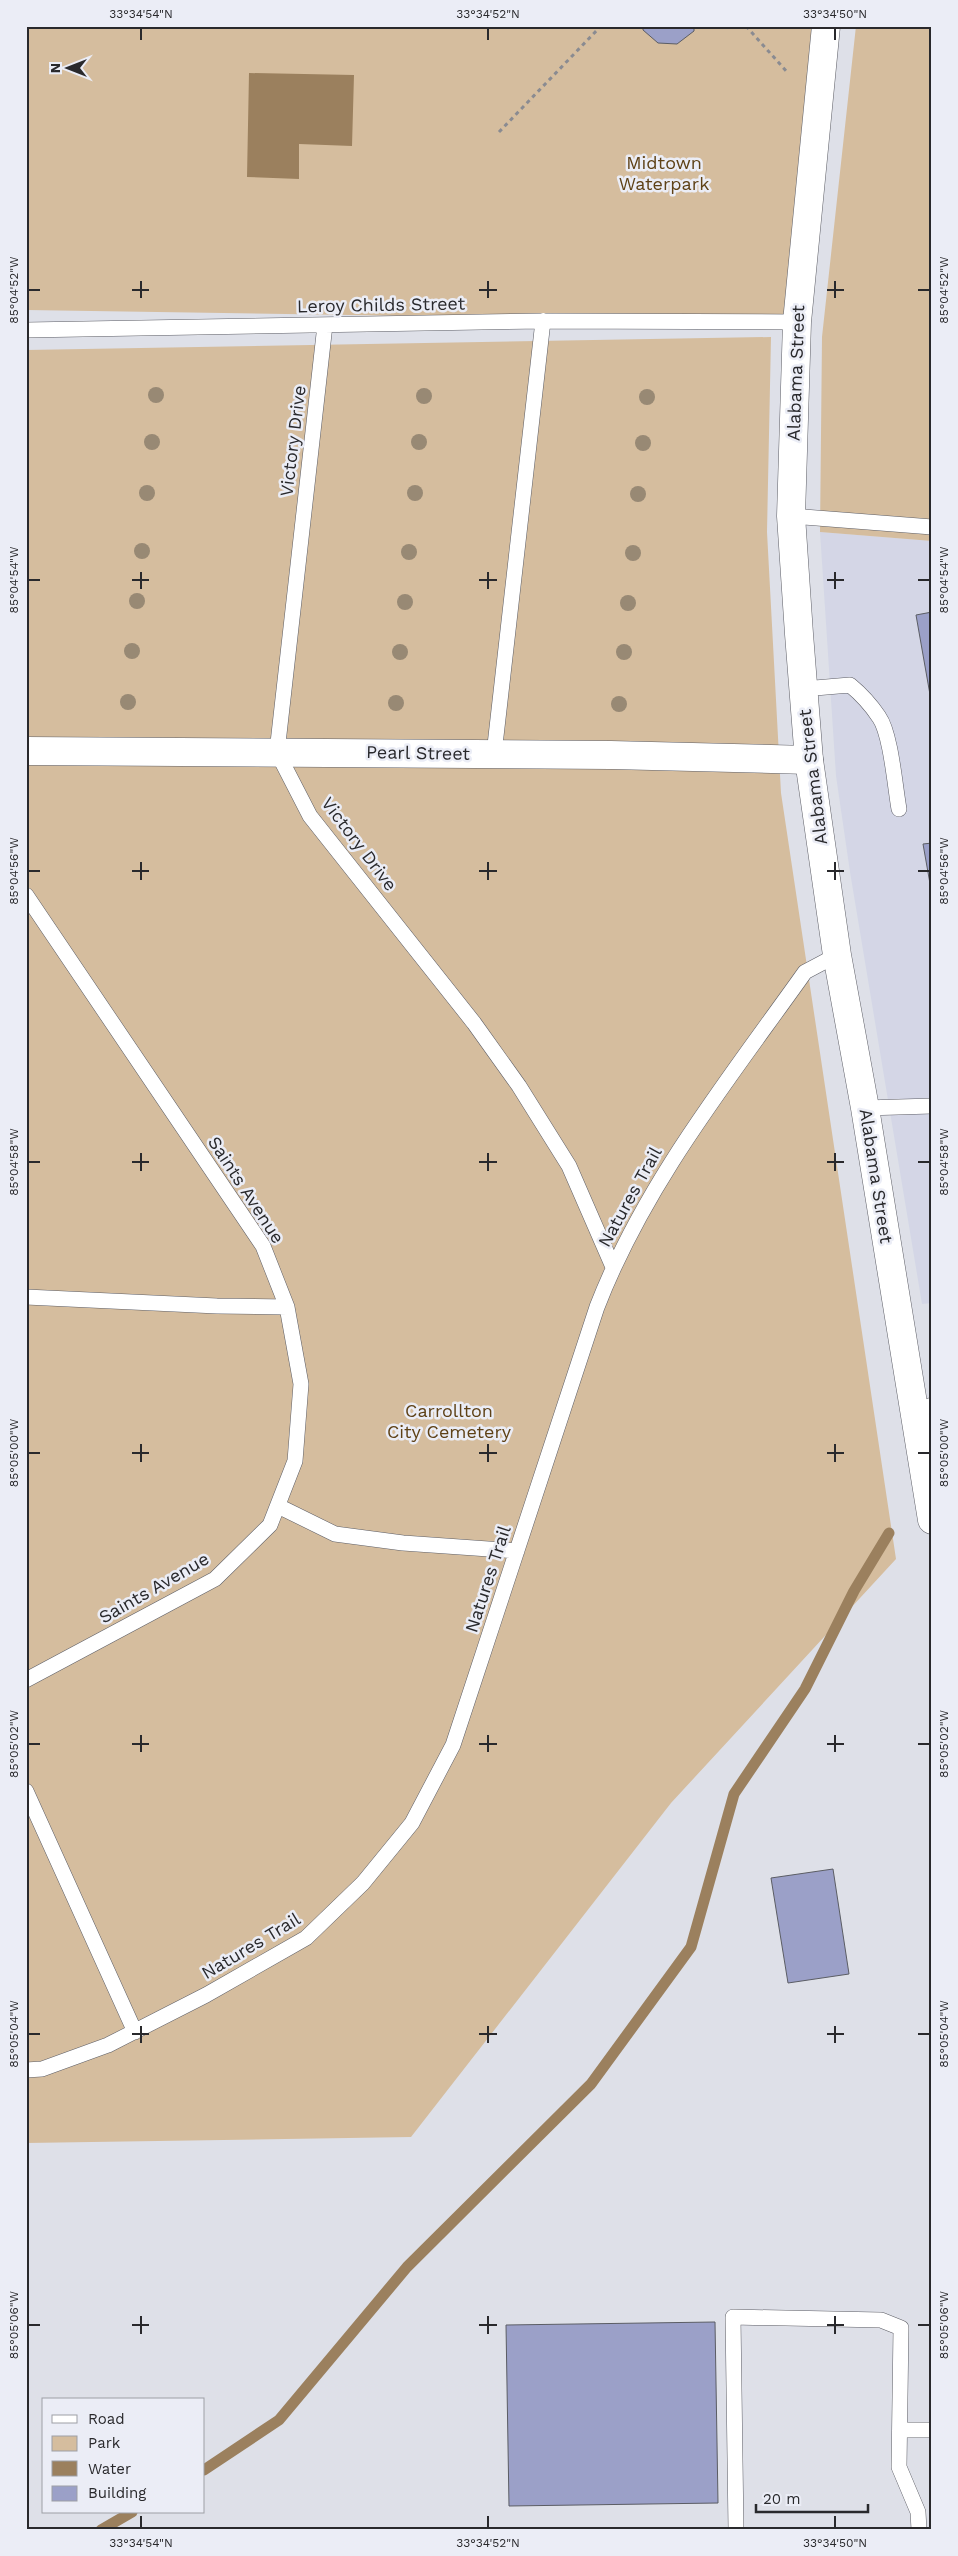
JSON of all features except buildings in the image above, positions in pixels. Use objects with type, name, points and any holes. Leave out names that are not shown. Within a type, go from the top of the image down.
[{"type":"main road","name":"Alabama Street","points":[[826,26],[797,322],[791,516],[803,689],[809,760],[837,955],[923,1408],[932,1520]]},
{"type":"main road","name":"Pearl Street","points":[[26,751],[494,754],[809,760]]},
{"type":"lane","name":"Leroy Childs Street","points":[[26,330],[543,321],[797,322]]},
{"type":"lane","points":[[494,754],[543,321]]},
{"type":"lane","name":"Victory Drive","points":[[326,325],[277,752],[310,816],[474,1023],[519,1086],[569,1166],[613,1267]]},
{"type":"lane","points":[[791,516],[932,527]]},
{"type":"lane","points":[[803,689],[850,685],[863,696],[881,718],[887,739],[899,809]]},
{"type":"lane","name":"Saints Avenue","points":[[26,895],[263,1246],[287,1306],[301,1384],[296,1461],[270,1525],[215,1579],[26,1680]]},
{"type":"lane","name":"Natures Trail","points":[[26,2070],[42,2069],[108,2045],[206,1995],[306,1938],[363,1883],[412,1823],[453,1745],[598,1307],[613,1267],[673,1157],[805,972],[837,955]]},
{"type":"lane","points":[[865,1108],[932,1106]]},
{"type":"lane","points":[[26,1297],[217,1306],[287,1306]]},
{"type":"lane","points":[[278,1506],[335,1534],[403,1543],[517,1551]]},
{"type":"lane","points":[[26,1791],[135,2032]]},
{"type":"lane","points":[[736,2530],[733,2317],[881,2320],[901,2328],[899,2467],[918,2512],[919,2530]]},
{"type":"lane","points":[[900,2430],[932,2430]]},
{"type":"path","points":[[499,132],[601,26]]},
{"type":"path","points":[[746,26],[789,74]]},
{"type":"shaded area","points":[[820,532],[932,541],[932,1303],[922,1304],[850,872],[836,776]]},
{"type":"green space","name":"Midtown Waterpark","points":[[26,26],[824,26],[797,322],[26,310]]},
{"type":"green space","points":[[856,26],[932,26],[932,541],[820,532],[822,337]]},
{"type":"green space","name":"Carrollton City Cemetery","points":[[771,337],[767,532],[781,793],[896,1559],[671,1803],[411,2137],[26,2143],[26,350]]},
{"type":"water","points":[[249,73],[354,75],[352,146],[299,144],[299,179],[247,177]]},
{"type":"waterway","points":[[205,2469],[279,2420],[407,2267],[591,2084],[691,1947],[734,1794],[805,1689],[854,1591],[889,1533]]},
{"type":"waterway","points":[[101,2530],[129,2514]]}]
